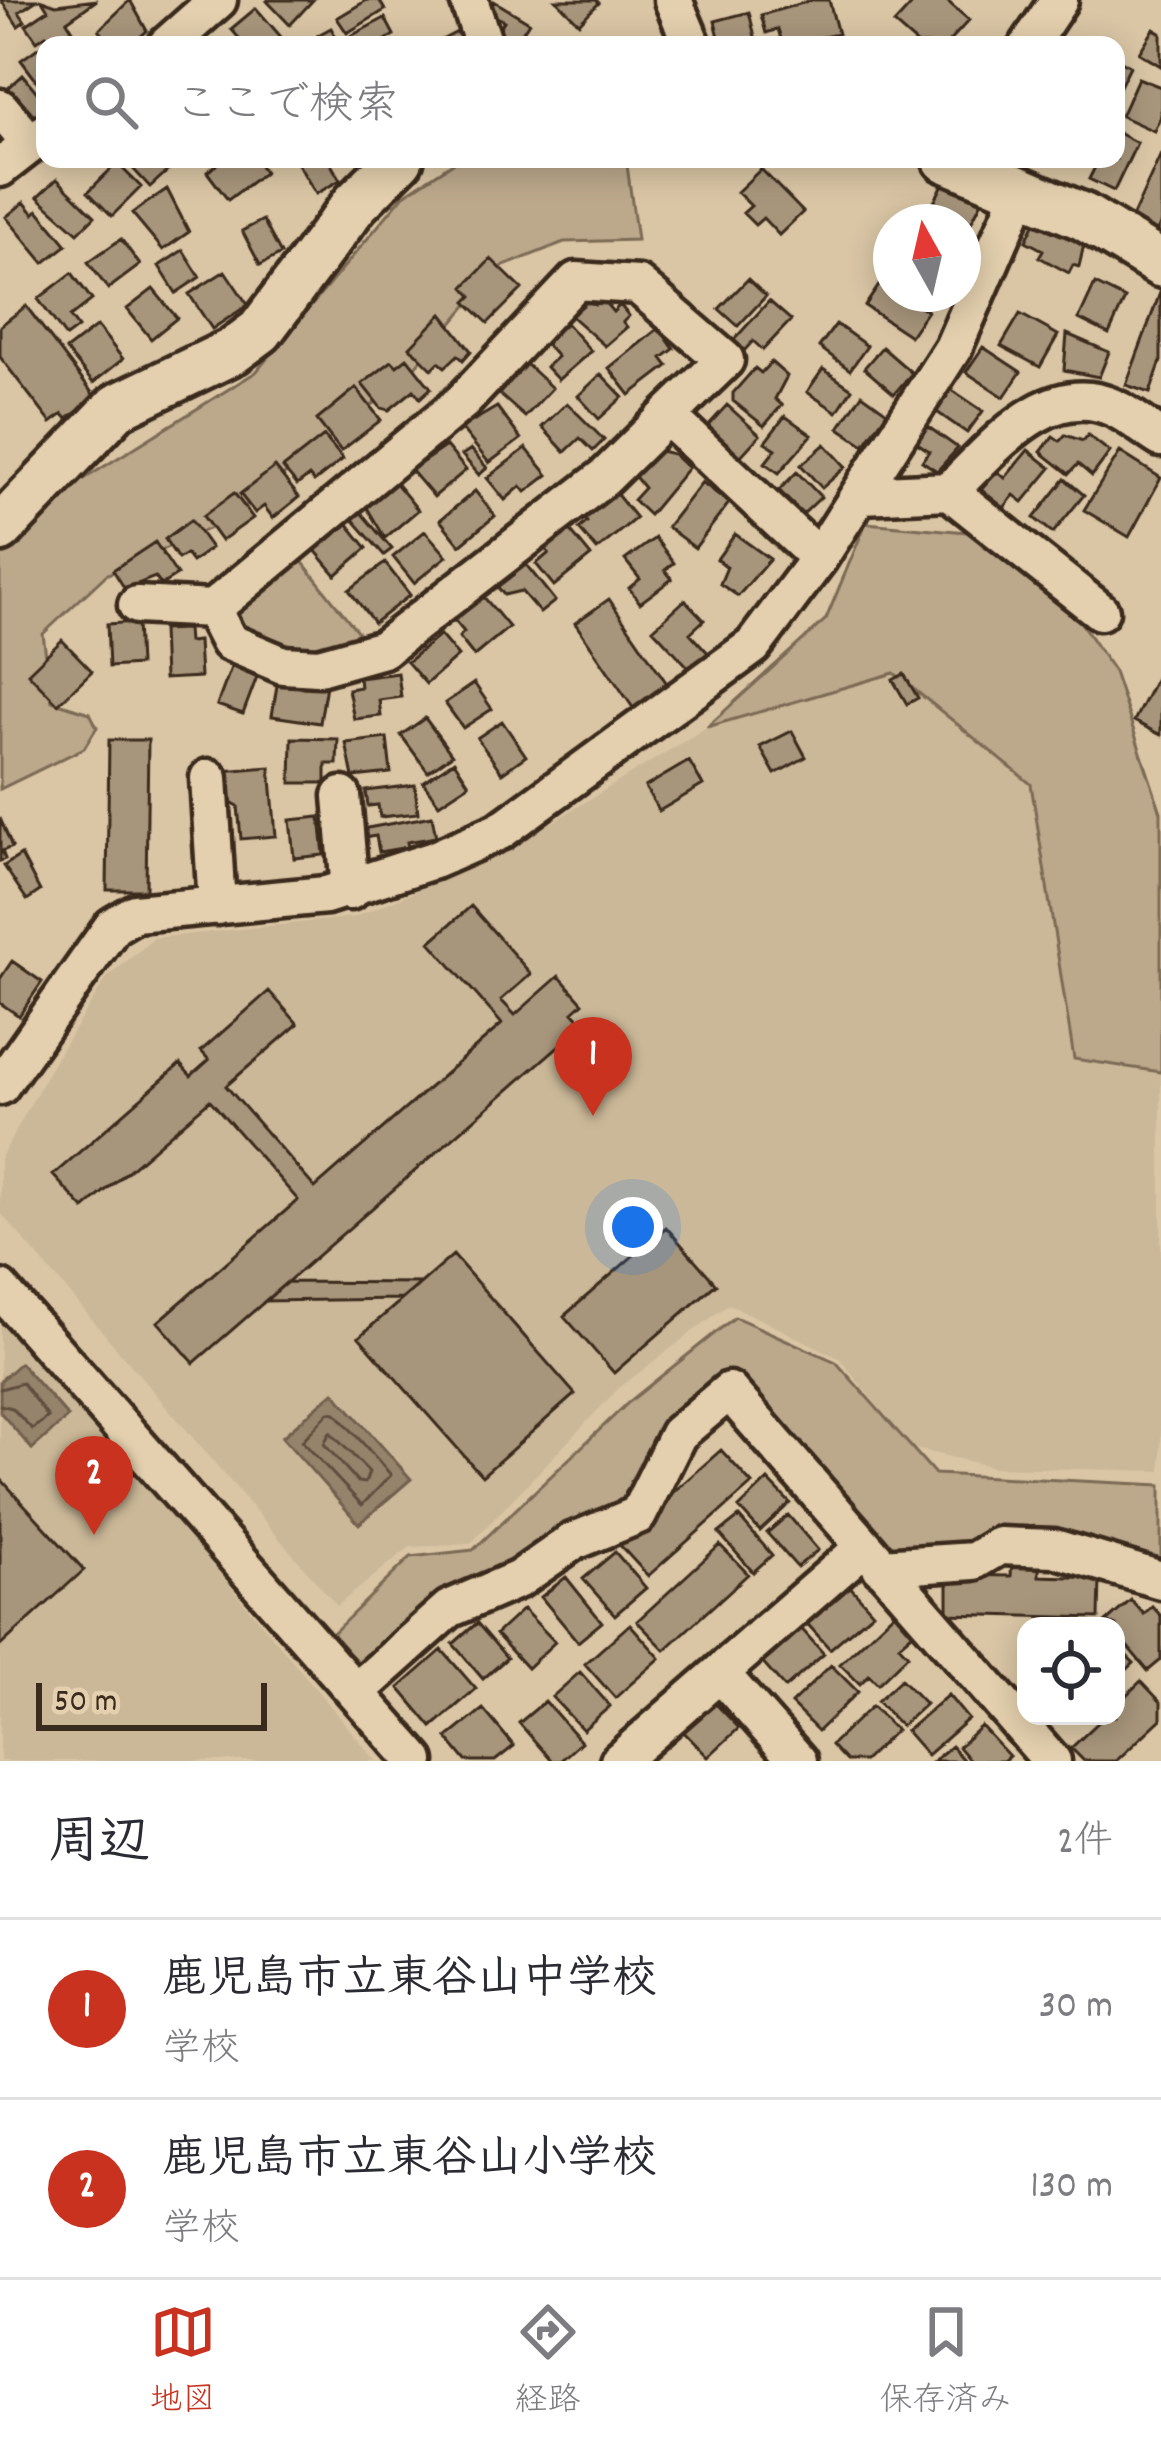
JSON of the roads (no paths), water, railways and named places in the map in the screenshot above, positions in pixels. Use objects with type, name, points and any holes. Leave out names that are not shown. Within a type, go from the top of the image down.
[{"type":"street","points":[[177,36],[218,0]]},
{"type":"street","points":[[469,0],[481,36]]},
{"type":"street","points":[[673,0],[688,36]]},
{"type":"street","points":[[1034,36],[1059,0]]},
{"type":"street","points":[[0,108],[36,136]]},
{"type":"street","points":[[0,168],[36,140]]},
{"type":"street","points":[[0,529],[117,407],[233,350],[260,331],[355,204],[391,168]]},
{"type":"street","points":[[969,168],[1022,189],[1161,264]]},
{"type":"street","points":[[0,1086],[11,1049],[113,926],[135,914],[350,891],[500,831],[754,646],[819,558],[953,348],[1022,189]]},
{"type":"street","points":[[137,605],[212,609],[463,401],[576,281],[638,285],[725,360],[605,477],[383,650],[319,667],[283,665],[229,642],[212,609]]},
{"type":"street","points":[[861,495],[950,491],[1031,414],[1053,405],[1089,402],[1112,407],[1161,438]]},
{"type":"street","points":[[667,416],[819,558]]},
{"type":"street","points":[[950,491],[1100,611]]},
{"type":"street","points":[[209,778],[217,906]]},
{"type":"street","points":[[342,796],[350,891]]},
{"type":"street","points":[[0,1289],[416,1761]]},
{"type":"street","points":[[356,1692],[449,1609],[519,1579],[572,1541],[638,1515],[678,1434],[729,1391],[1052,1761]]},
{"type":"street","points":[[619,1761],[720,1673],[873,1557],[974,1561],[999,1546],[1054,1548],[1161,1580]]},
{"type":"street","points":[[720,1673],[798,1761]]},
{"type":"water","points":[[20,1363],[68,1417],[32,1449],[0,1412],[0,1381]]},
{"type":"water","points":[[334,1392],[411,1479],[359,1524],[282,1437]]},
{"type":"place","name":"鹿児島市立東谷山中学校","points":[[593,1116]]},
{"type":"place","name":"鹿児島市立東谷山小学校","points":[[94,1535]]}]
